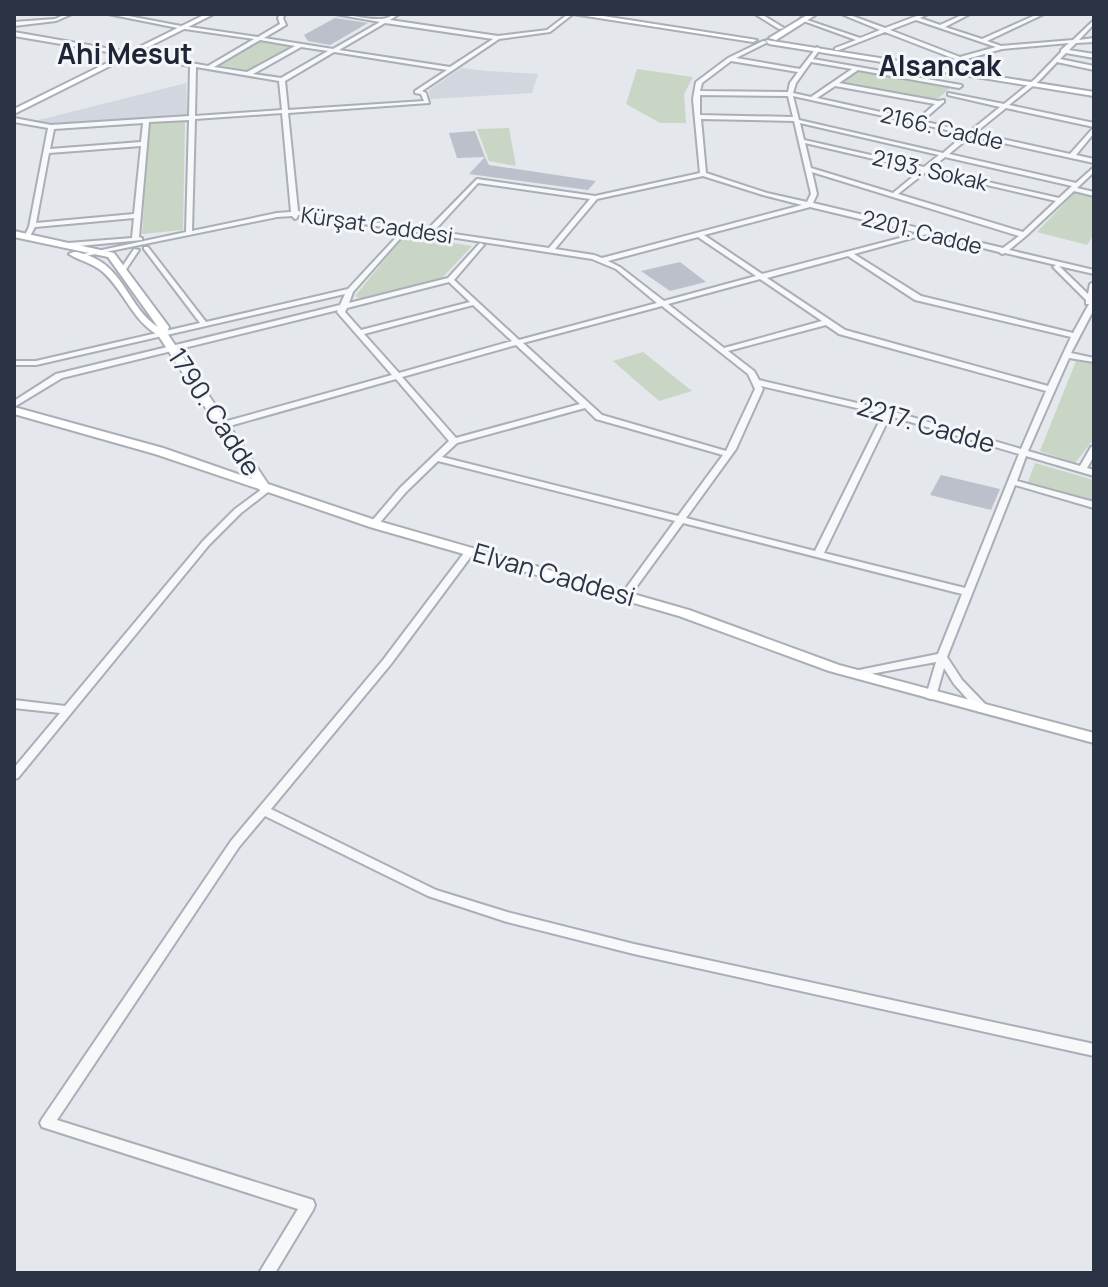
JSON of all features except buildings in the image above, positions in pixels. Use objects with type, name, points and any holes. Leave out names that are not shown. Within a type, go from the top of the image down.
[{"type":"street","points":[[25,37],[70,14]]},
{"type":"street","points":[[110,14],[451,69]]},
{"type":"street","points":[[14,110],[202,14]]},
{"type":"street","points":[[181,26],[211,14]]},
{"type":"street","points":[[210,67],[283,25],[280,18],[283,14]]},
{"type":"street","points":[[337,14],[498,38],[548,31],[574,14],[763,39]]},
{"type":"street","points":[[14,34],[282,80],[397,14]]},
{"type":"street","points":[[599,14],[1034,81]]},
{"type":"street","points":[[757,14],[786,28],[794,39],[814,47],[942,64],[1094,92]]},
{"type":"street","points":[[430,231],[477,181],[595,198],[703,174],[697,117],[699,82],[763,39],[814,14]]},
{"type":"street","points":[[843,14],[960,59]]},
{"type":"street","points":[[865,22],[876,14]]},
{"type":"street","points":[[837,49],[926,14]]},
{"type":"street","points":[[940,27],[968,14]]},
{"type":"street","points":[[983,41],[1042,14]]},
{"type":"street","points":[[803,19],[861,40]]},
{"type":"street","points":[[918,19],[1002,47]]},
{"type":"street","points":[[14,24],[56,20]]},
{"type":"street","points":[[896,193],[946,156],[1034,81],[1094,21]]},
{"type":"street","points":[[403,103],[498,38]]},
{"type":"street","points":[[942,64],[1002,47],[1094,40]]},
{"type":"street","points":[[248,74],[301,45]]},
{"type":"street","points":[[809,205],[814,194],[790,94],[814,47]]},
{"type":"street","points":[[1063,51],[1094,56]]},
{"type":"street","points":[[730,59],[801,71]]},
{"type":"street","points":[[809,60],[959,86]]},
{"type":"street","points":[[1055,60],[1094,68]]},
{"type":"street","points":[[189,234],[190,64]]},
{"type":"street","points":[[812,99],[857,68]]},
{"type":"street","points":[[917,123],[973,73]]},
{"type":"street","points":[[282,80],[295,215]]},
{"type":"street","points":[[834,84],[939,103]]},
{"type":"street","points":[[14,120],[51,127],[427,102],[423,93],[418,91]]},
{"type":"street","name":"2166. Cadde","points":[[696,93],[790,94],[1094,161]]},
{"type":"street","points":[[950,94],[1094,127],[1072,156]]},
{"type":"street","points":[[697,117],[797,120],[1094,194]]},
{"type":"street","points":[[135,239],[146,121]]},
{"type":"street","points":[[27,237],[33,225],[51,127]]},
{"type":"street","name":"2193. Sokak","points":[[802,141],[1059,200]]},
{"type":"street","points":[[46,151],[144,144]]},
{"type":"street","name":"2201. Cadde","points":[[808,169],[896,193],[1024,235]]},
{"type":"street","points":[[1002,252],[1094,169]]},
{"type":"street","name":"2201. Cadde","points":[[703,174],[809,205],[1094,274]]},
{"type":"street","points":[[550,251],[595,198]]},
{"type":"street","name":"Kürşat Caddesi","points":[[108,254],[295,215],[600,261],[809,205]]},
{"type":"street","name":"Kürşat Caddesi","points":[[14,240],[88,258],[174,237],[295,215],[430,231],[594,257],[600,261]]},
{"type":"street","points":[[33,225],[138,216]]},
{"type":"street","points":[[403,232],[350,291],[342,306],[343,316],[399,375],[454,441]]},
{"type":"street","points":[[223,425],[925,233]]},
{"type":"street","points":[[14,234],[108,254]]},
{"type":"street","points":[[700,235],[852,335],[1052,390]]},
{"type":"street","points":[[68,245],[174,237]]},
{"type":"street","points":[[14,407],[53,378],[450,280],[481,245]]},
{"type":"street","points":[[146,248],[204,324]]},
{"type":"street","points":[[123,270],[136,250]]},
{"type":"street","points":[[848,253],[918,298],[1075,336]]},
{"type":"street","name":"1790. Cadde","points":[[108,254],[164,327],[162,333]]},
{"type":"street","name":"1790. Cadde","points":[[88,258],[113,274],[151,329],[162,333],[265,490]]},
{"type":"street","name":"2201. Cadde","points":[[1034,259],[1056,267],[1094,274]]},
{"type":"street","points":[[600,261],[618,268],[724,350],[751,373],[759,389],[748,418],[727,454],[683,520],[626,595]]},
{"type":"street","points":[[1056,267],[1091,303]]},
{"type":"street","points":[[450,280],[599,417],[727,454]]},
{"type":"street","points":[[931,696],[967,592],[1032,431],[1091,303],[1094,284]]},
{"type":"street","points":[[14,363],[25,364],[350,291]]},
{"type":"street","points":[[358,333],[474,303]]},
{"type":"street","points":[[724,350],[828,322]]},
{"type":"street","points":[[1067,355],[1094,360]]},
{"type":"street","points":[[14,372],[25,364]]},
{"type":"street","name":"2217. Cadde","points":[[756,382],[888,413],[1094,473]]},
{"type":"street","points":[[374,524],[454,441],[587,405]]},
{"type":"street","name":"Elvan Caddesi","points":[[14,407],[138,444],[265,490],[374,524],[626,595],[736,630],[854,674],[1094,738]]},
{"type":"street","points":[[818,555],[888,413]]},
{"type":"street","points":[[1082,470],[1094,449]]},
{"type":"street","points":[[436,458],[967,592]]},
{"type":"street","points":[[1012,482],[1094,505]]},
{"type":"street","points":[[14,775],[206,543],[238,511],[265,490]]},
{"type":"street","points":[[267,1273],[308,1205],[47,1123],[235,844],[387,662],[470,551]]},
{"type":"street","points":[[854,674],[942,657]]},
{"type":"street","points":[[942,657],[958,682],[983,709]]},
{"type":"street","points":[[14,704],[67,710]]},
{"type":"street","points":[[263,810],[432,893],[507,917],[634,949],[1094,1050]]},
{"type":"shaded area","points":[[461,68],[538,74],[532,93],[430,99],[429,90]]},
{"type":"shaded area","points":[[186,83],[187,115],[51,124],[35,121]]},
{"type":"green space","points":[[259,41],[291,46],[250,71],[217,65]]},
{"type":"green space","points":[[637,69],[693,77],[684,94],[686,123],[660,123],[626,104]]},
{"type":"green space","points":[[858,71],[950,88],[935,101],[842,84]]},
{"type":"green space","points":[[185,120],[183,230],[142,234],[149,123]]},
{"type":"green space","points":[[509,128],[516,166],[489,161],[477,129]]},
{"type":"green space","points":[[1076,191],[1094,196],[1094,234],[1087,245],[1037,232]]},
{"type":"green space","points":[[405,235],[472,246],[442,278],[360,299],[355,296]]},
{"type":"green space","points":[[643,352],[692,391],[659,401],[613,361]]},
{"type":"green space","points":[[1076,361],[1094,363],[1094,439],[1075,463],[1040,451]]},
{"type":"green space","points":[[1035,463],[1094,480],[1094,500],[1028,482]]},
{"type":"district","name":"Ahi Mesut","points":[[125,54]]},
{"type":"district","name":"Alsancak","points":[[940,66]]}]
